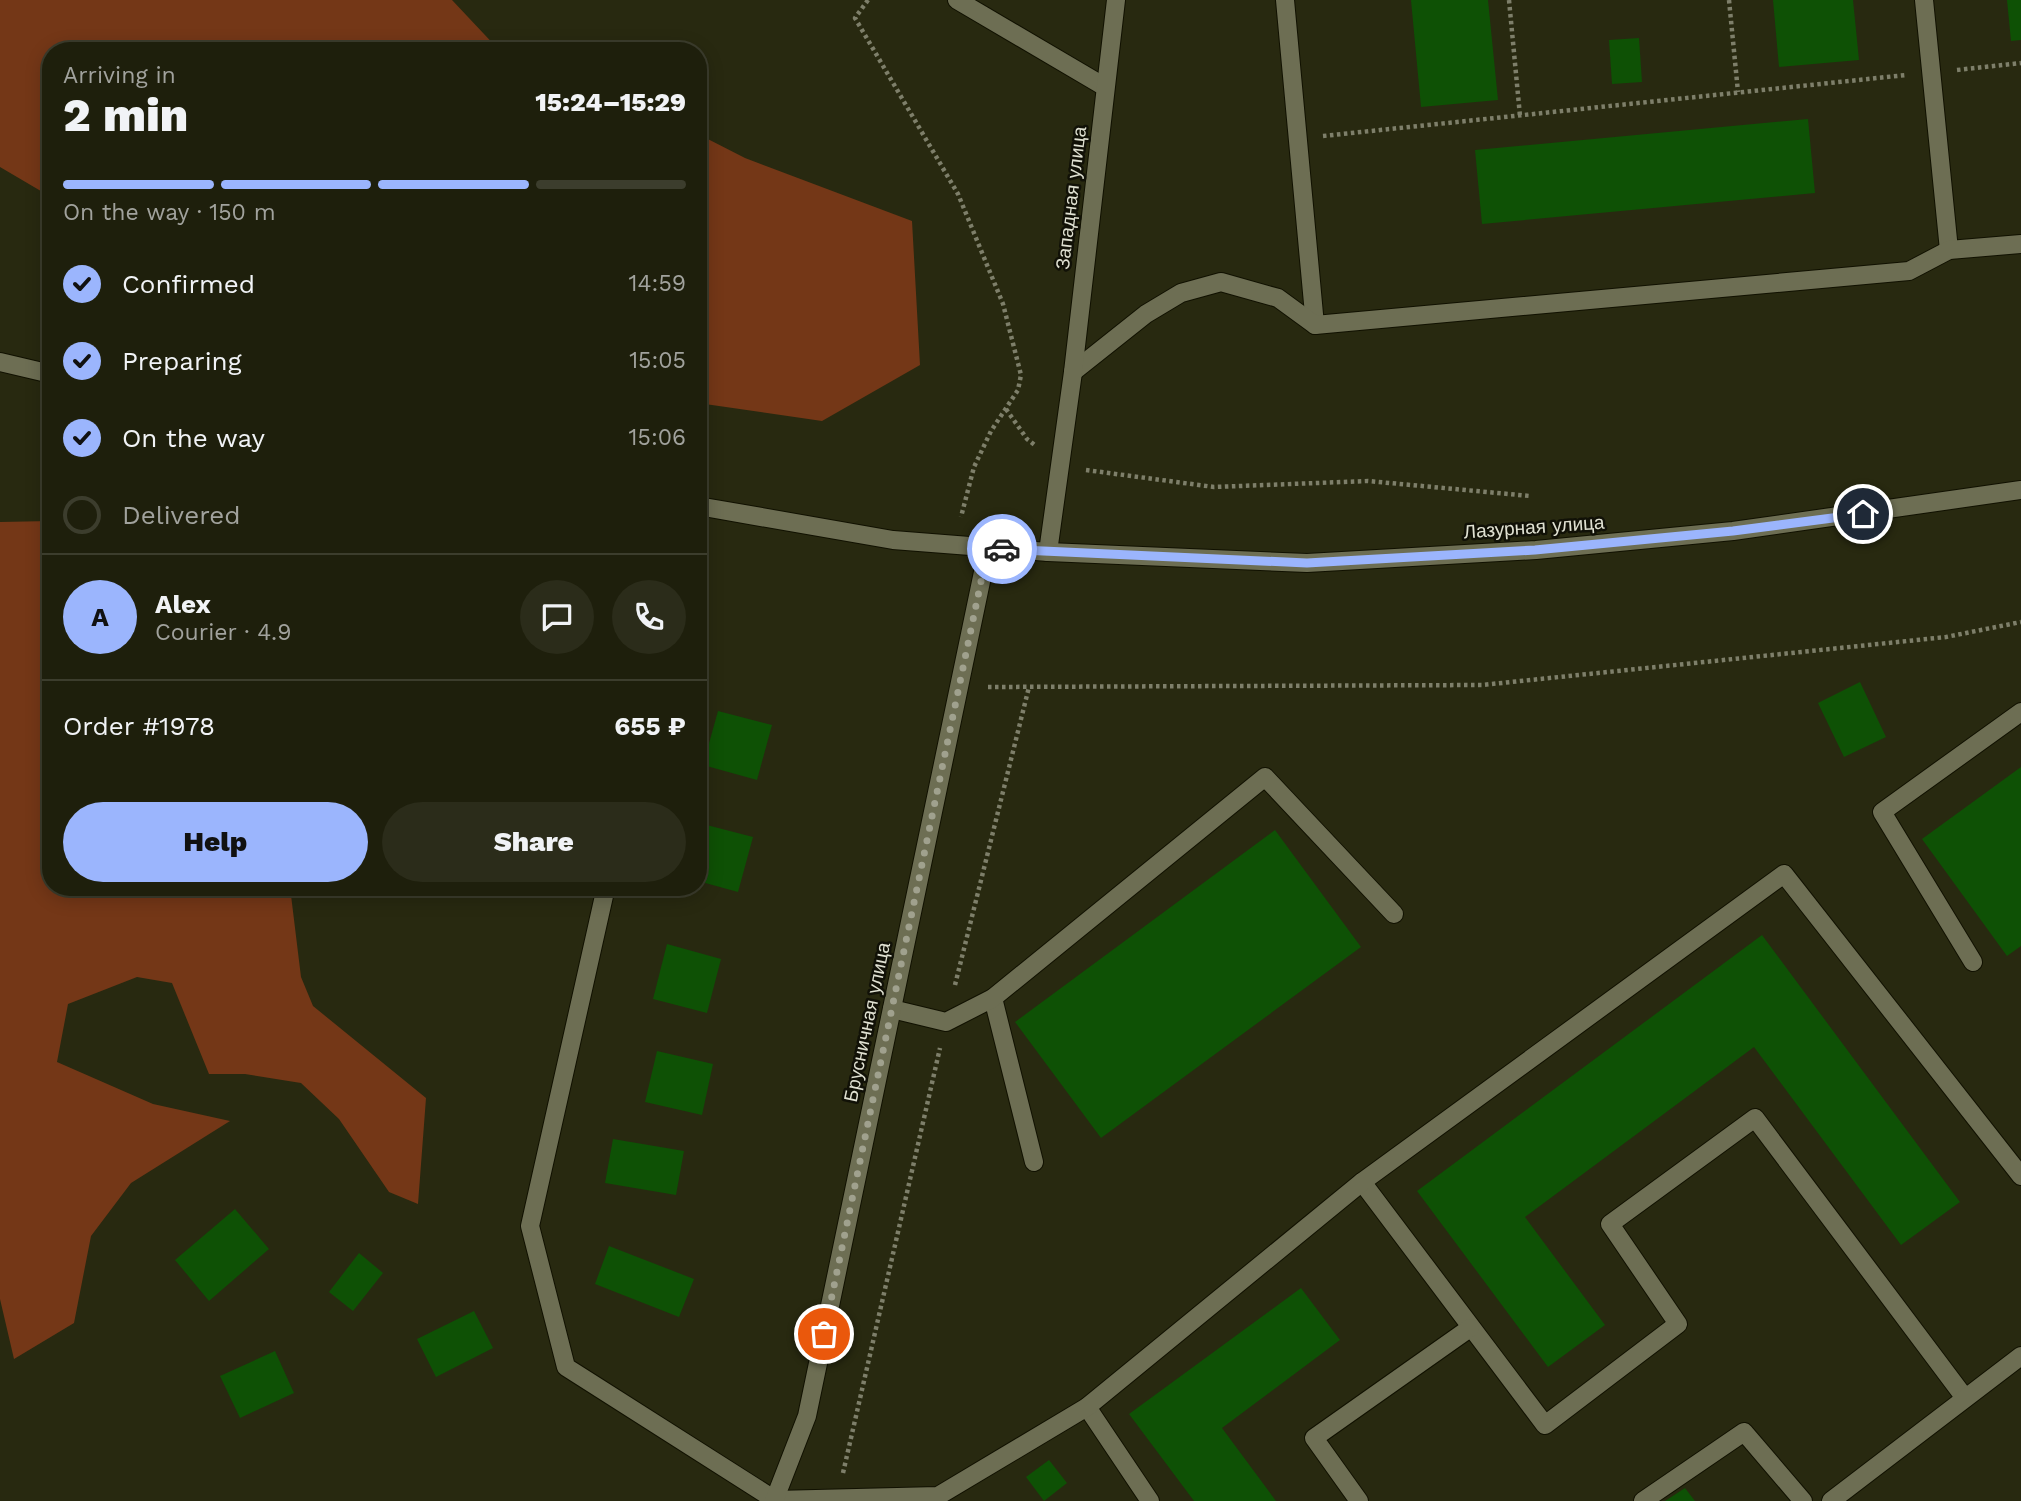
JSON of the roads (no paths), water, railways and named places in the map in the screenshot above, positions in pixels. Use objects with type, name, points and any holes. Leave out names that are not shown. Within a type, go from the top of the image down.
[{"type":"street","points":[[957,0],[1105,87]]},
{"type":"street","name":"Западная улица","points":[[1048,552],[1073,372],[1116,0]]},
{"type":"street","points":[[1285,0],[1315,324]]},
{"type":"street","points":[[1924,0],[1949,250]]},
{"type":"street","points":[[1073,372],[1146,314],[1181,293],[1221,282],[1278,298],[1315,324],[1909,271],[1949,250],[2021,244]]},
{"type":"street","points":[[0,362],[42,372]]},
{"type":"street","name":"Лазурная улица","points":[[707,508],[893,540],[1048,552],[1307,563],[1535,550],[1733,531],[2021,490]]},
{"type":"street","name":"Брусничная улица","points":[[774,1500],[807,1416],[988,548]]},
{"type":"street","points":[[1973,962],[1882,812],[2021,712]]},
{"type":"street","points":[[892,1009],[946,1022],[993,998],[1265,777],[1394,914]]},
{"type":"street","points":[[604,896],[530,1226],[566,1367],[774,1500],[941,1498],[1087,1407],[1362,1182],[1784,874],[2021,1176]]},
{"type":"street","points":[[993,998],[1034,1162]]},
{"type":"street","points":[[1362,1182],[1545,1425],[1678,1324],[1610,1224],[1755,1118],[1965,1398]]},
{"type":"street","points":[[1359,1501],[1314,1438],[1470,1328]]},
{"type":"street","points":[[1831,1501],[2021,1356]]},
{"type":"street","points":[[1087,1407],[1150,1501]]},
{"type":"street","points":[[1643,1501],[1744,1432],[1803,1501]]}]
